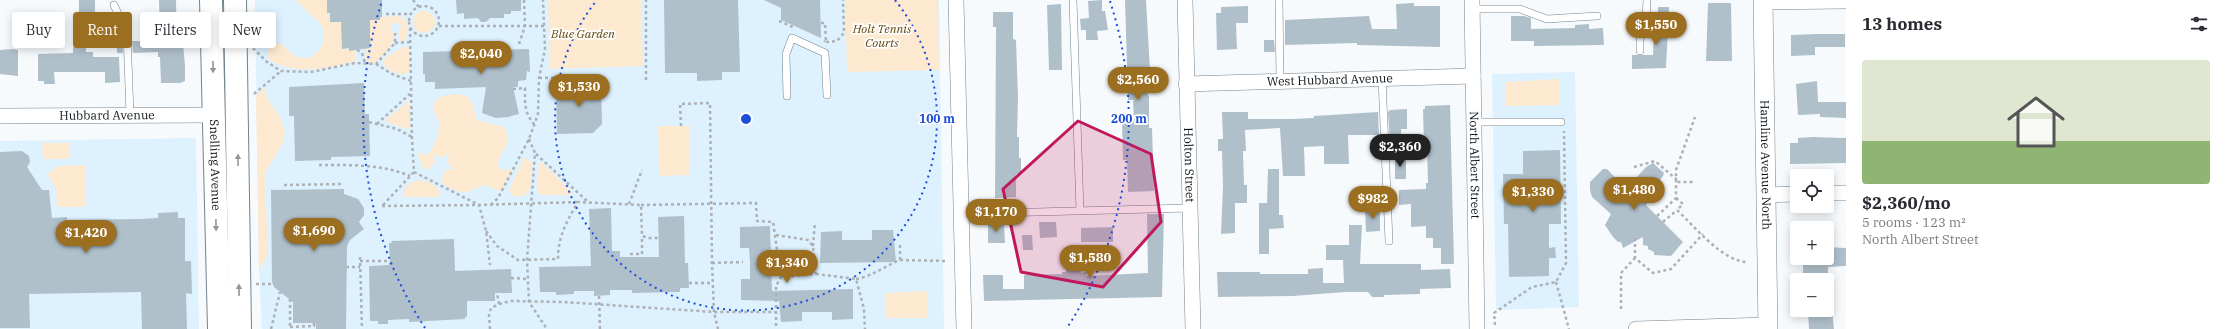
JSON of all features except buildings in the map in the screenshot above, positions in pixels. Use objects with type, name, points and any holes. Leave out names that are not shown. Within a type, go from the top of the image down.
[{"type":"main road","name":"Snelling Avenue","points":[[212,0],[218,329]]},
{"type":"main road","name":"Snelling Avenue","points":[[235,0],[240,329]]},
{"type":"street","points":[[956,0],[964,329]]},
{"type":"street","name":"Holton Street","points":[[1185,0],[1193,329]]},
{"type":"street","points":[[1763,1],[1846,1]]},
{"type":"street","name":"Hamline Avenue North","points":[[1763,1],[1768,327]]},
{"type":"street","name":"North Albert Street","points":[[1472,4],[1477,329]]},
{"type":"street","name":"West Hubbard Avenue","points":[[1186,84],[1473,76]]},
{"type":"street","name":"Hubbard Avenue","points":[[0,116],[130,114],[213,115]]},
{"type":"street","points":[[1834,193],[1846,193]]},
{"type":"street","points":[[1766,195],[1790,194]]},
{"type":"street","points":[[1636,329],[1768,327]]},
{"type":"lane","points":[[1073,0],[1080,211]]},
{"type":"lane","points":[[1278,0],[1280,81]]},
{"type":"lane","points":[[1640,51],[1640,39],[1646,21],[1647,0]]},
{"type":"lane","points":[[1472,4],[1520,9],[1547,18],[1597,16]]},
{"type":"lane","points":[[114,5],[128,34],[130,114]]},
{"type":"lane","points":[[787,96],[786,54],[792,38],[826,53],[827,95]]},
{"type":"lane","points":[[1382,79],[1389,241]]},
{"type":"lane","points":[[1474,122],[1560,125]]},
{"type":"lane","points":[[961,214],[1190,208]]},
{"type":"path","points":[[413,0],[418,7]]},
{"type":"path","points":[[519,44],[525,26],[524,0]]},
{"type":"path","points":[[491,205],[498,198],[529,139],[538,114],[540,78],[545,49],[544,0]]},
{"type":"path","points":[[646,0],[646,80]]},
{"type":"path","points":[[819,39],[826,42],[837,41],[844,33],[843,0]]},
{"type":"path","points":[[386,14],[410,14],[418,7],[424,6],[433,10],[440,20],[439,26],[429,36],[415,34],[410,28]]},
{"type":"path","points":[[410,14],[414,172],[382,206],[491,205],[587,201],[641,205],[756,203],[757,221],[774,222],[781,277],[776,286],[776,329]]},
{"type":"path","points":[[779,21],[799,30]]},
{"type":"path","points":[[821,23],[825,23],[826,42]]},
{"type":"path","points":[[439,26],[544,26]]},
{"type":"path","points":[[376,64],[395,43],[395,33]]},
{"type":"path","points":[[395,43],[410,42]]},
{"type":"path","points":[[253,48],[267,62],[281,72],[311,72],[355,62],[376,64],[392,74],[411,81]]},
{"type":"path","points":[[357,50],[362,54],[365,63]]},
{"type":"path","points":[[254,94],[281,72]]},
{"type":"path","points":[[540,78],[599,77]]},
{"type":"path","points":[[513,89],[525,88],[525,108],[528,117],[534,124]]},
{"type":"path","points":[[377,124],[412,92]]},
{"type":"path","points":[[681,126],[680,104],[710,103],[712,283],[714,312],[718,329]]},
{"type":"path","points":[[1658,216],[1676,198],[1676,170],[1695,117]]},
{"type":"path","points":[[369,122],[397,129],[412,137]]},
{"type":"path","points":[[1560,125],[1564,128],[1566,263],[1556,282],[1569,329]]},
{"type":"path","points":[[529,139],[535,153],[587,201]]},
{"type":"path","points":[[535,153],[527,260],[529,302],[547,329]]},
{"type":"path","points":[[1634,167],[1655,161],[1676,181],[1693,182]]},
{"type":"path","points":[[319,165],[376,167],[397,170],[410,176]]},
{"type":"path","points":[[629,204],[642,170]]},
{"type":"path","points":[[414,172],[479,205],[486,231],[490,265]]},
{"type":"path","points":[[284,185],[343,184]]},
{"type":"path","points":[[1663,222],[1683,204],[1676,198]]},
{"type":"path","points":[[486,231],[497,246],[518,260],[558,259],[559,237],[578,202]]},
{"type":"path","points":[[630,254],[642,254],[641,205]]},
{"type":"path","points":[[1677,210],[1730,258],[1739,262],[1748,262]]},
{"type":"path","points":[[815,222],[813,246],[816,274]]},
{"type":"path","points":[[1635,258],[1653,273],[1671,269],[1703,234]]},
{"type":"path","points":[[776,235],[808,240],[813,246]]},
{"type":"path","points":[[642,236],[658,238]]},
{"type":"path","points":[[1622,309],[1621,273],[1635,258],[1635,238]]},
{"type":"path","points":[[900,243],[900,260]]},
{"type":"path","points":[[360,257],[362,329]]},
{"type":"path","points":[[781,277],[816,274],[856,279],[864,278],[900,260],[946,261]]},
{"type":"path","points":[[360,262],[387,261],[392,265]]},
{"type":"path","points":[[712,263],[743,262]]},
{"type":"path","points":[[346,267],[360,267]]},
{"type":"path","points":[[511,278],[528,279]]},
{"type":"path","points":[[856,279],[864,309],[865,329]]},
{"type":"path","points":[[1494,325],[1494,312],[1532,287],[1556,282]]},
{"type":"path","points":[[689,283],[712,283]]},
{"type":"path","points":[[256,284],[273,284]]},
{"type":"path","points":[[271,329],[280,292]]},
{"type":"path","points":[[497,293],[499,304]]},
{"type":"path","points":[[600,296],[600,329]]},
{"type":"path","points":[[290,299],[290,328],[314,326],[314,323]]},
{"type":"path","points":[[490,329],[489,315],[491,308],[511,301],[600,303],[714,312],[775,312]]},
{"type":"highlighted area","points":[[1078,121],[1151,154],[1161,222],[1103,287],[1021,272],[1003,189]]},
{"type":"shaded area","points":[[255,0],[939,0],[944,329],[262,329],[259,273],[256,48],[276,48],[276,12],[255,12]]},
{"type":"shaded area","points":[[1575,72],[1579,307],[1496,310],[1492,74]]},
{"type":"shaded area","points":[[196,138],[199,329],[0,329],[0,141]]},
{"type":"green space","points":[[296,0],[327,0],[327,13],[341,22],[342,49],[355,50],[355,61],[323,68],[301,69],[290,68],[270,60],[267,54],[269,48],[276,48],[276,44],[282,44],[292,54],[302,58],[311,57],[318,51],[323,41],[324,31],[316,20]]},
{"type":"green space","name":"Blue Garden","points":[[548,0],[641,0],[643,66],[550,69]]},
{"type":"green space","name":"Holt Tennis Courts","points":[[845,0],[938,0],[939,70],[847,72]]},
{"type":"green space","points":[[424,11],[432,14],[435,22],[432,30],[424,33],[416,30],[413,22],[416,14]]},
{"type":"green space","points":[[400,16],[407,22],[408,36],[403,41],[400,41],[398,34],[402,26],[397,22],[392,24],[390,30],[395,34],[391,46],[376,63],[367,63],[365,48],[372,48],[372,42],[370,42],[370,20],[380,20],[380,17]]},
{"type":"green space","points":[[403,47],[409,47],[410,72],[400,75],[387,69],[383,62],[386,57]]},
{"type":"green space","points":[[1560,79],[1560,105],[1506,106],[1506,82]]},
{"type":"green space","points":[[265,87],[267,98],[280,117],[285,132],[283,143],[265,173],[268,255],[259,270],[256,96]]},
{"type":"green space","points":[[455,94],[467,96],[472,103],[477,120],[504,127],[507,134],[507,144],[499,160],[498,166],[502,170],[512,169],[502,189],[498,191],[491,187],[481,186],[471,191],[462,192],[448,187],[441,182],[445,170],[454,169],[447,163],[449,154],[441,158],[433,154],[435,163],[427,170],[423,168],[417,151],[424,155],[428,154],[436,140],[439,124],[435,113],[434,104],[442,96]]},
{"type":"green space","points":[[409,101],[410,130],[386,122],[386,119]]},
{"type":"green space","points":[[658,126],[689,126],[690,175],[659,176]]},
{"type":"green space","points":[[42,143],[69,143],[69,159],[43,159]]},
{"type":"green space","points":[[526,158],[532,163],[530,189],[524,196],[513,196],[509,190],[523,160]]},
{"type":"green space","points":[[539,160],[571,191],[571,195],[542,195],[537,192]]},
{"type":"green space","points":[[85,165],[85,207],[57,207],[56,188],[47,174],[59,166]]},
{"type":"green space","points":[[418,180],[429,182],[438,188],[440,195],[436,197],[404,197],[403,191],[410,183]]},
{"type":"green space","points":[[927,291],[928,318],[886,318],[885,293]]}]
